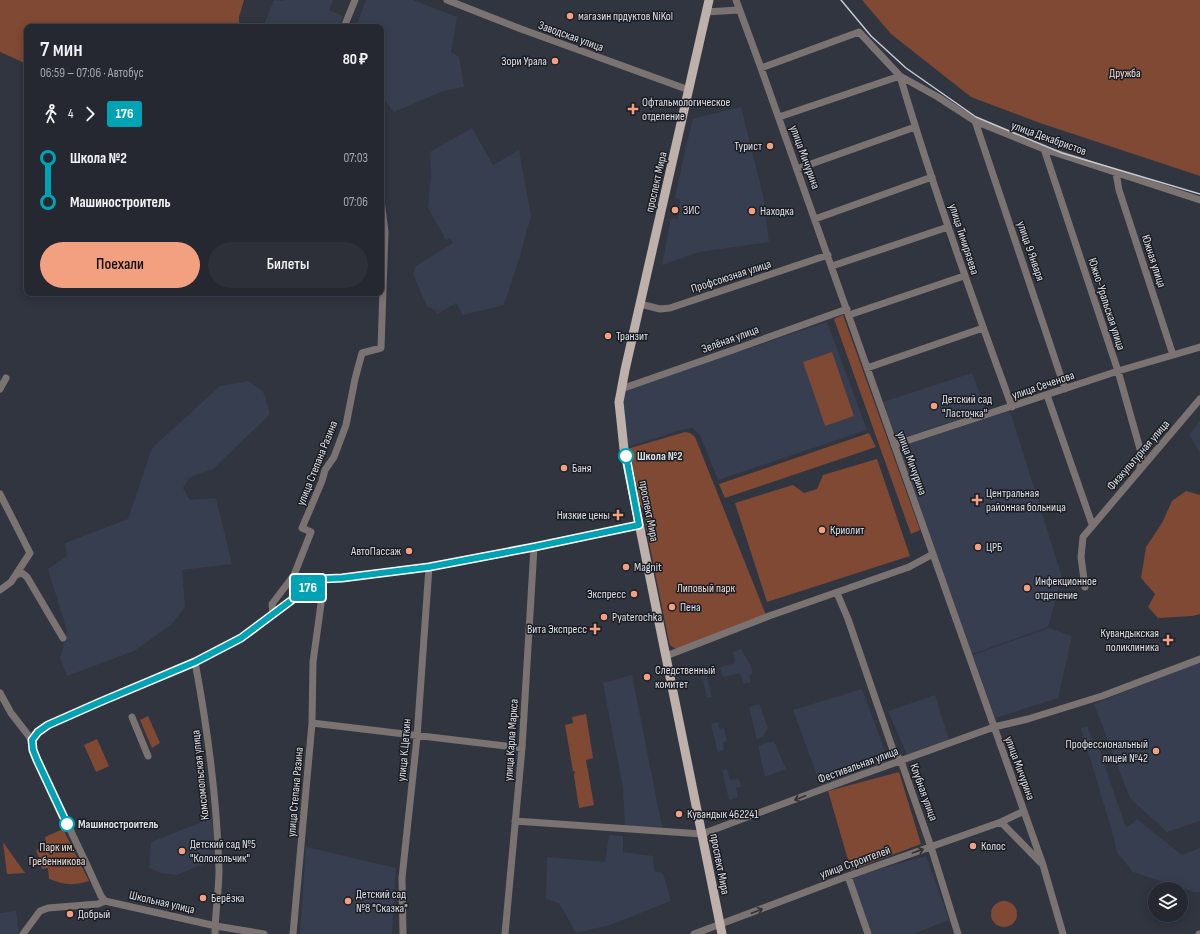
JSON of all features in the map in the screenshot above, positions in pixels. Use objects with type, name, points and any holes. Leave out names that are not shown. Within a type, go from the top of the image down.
[{"type":"main road","name":"проспект Мира","points":[[709,0],[619,402],[624,449],[722,934]]},
{"type":"street","points":[[345,24],[355,0]]},
{"type":"street","name":"Заводская улица","points":[[447,0],[521,30],[689,90]]},
{"type":"street","name":"улица Мичурина","points":[[736,0],[832,266],[1024,811],[1043,866],[1063,934]]},
{"type":"street","points":[[706,12],[740,10]]},
{"type":"street","points":[[761,68],[859,32],[900,76],[779,117]]},
{"type":"street","name":"улица Декабристов","points":[[900,76],[938,97],[975,121],[1044,149],[1116,174],[1200,200]]},
{"type":"street","name":"улица Тимирязева","points":[[900,76],[915,127],[964,276],[1012,407]]},
{"type":"street","name":"улица 9 Января","points":[[975,121],[1066,389]]},
{"type":"street","points":[[797,169],[915,127]]},
{"type":"street","name":"Южно-Уральская улица","points":[[1044,149],[1118,371],[1142,456],[1140,468]]},
{"type":"street","name":"Южная улица","points":[[1116,174],[1119,190],[1173,355]]},
{"type":"street","points":[[815,219],[932,177]]},
{"type":"street","name":"улица Степана Разина","points":[[384,224],[384,261]]},
{"type":"street","points":[[832,266],[948,227]]},
{"type":"street","name":"Профсоюзная улица","points":[[640,304],[660,309],[670,308],[828,255]]},
{"type":"street","name":"Зелёная улица","points":[[621,389],[848,312],[964,276]]},
{"type":"street","name":"улица Степана Разина","points":[[273,613],[272,604],[294,575],[311,532],[302,528],[322,481],[325,470],[334,457],[346,425],[362,353],[381,348],[383,296]]},
{"type":"street","points":[[867,368],[983,328]]},
{"type":"street","name":"улица Сеченова","points":[[894,445],[1118,371],[1200,347]]},
{"type":"street","points":[[0,389],[6,378]]},
{"type":"street","points":[[1047,395],[1092,524]]},
{"type":"street","name":"Физкультурная улица","points":[[1085,587],[1081,557],[1083,537],[1092,524],[1099,518],[1200,399]]},
{"type":"street","points":[[0,494],[30,553],[11,582],[0,590]]},
{"type":"street","points":[[32,740],[38,732],[48,725],[195,662],[241,638],[320,579],[342,578],[429,567],[639,525]]},
{"type":"street","name":"улица Карла Маркса","points":[[505,934],[522,748],[534,547]]},
{"type":"street","points":[[666,656],[769,616],[909,567],[933,554]]},
{"type":"street","name":"улица К.Цеткин","points":[[404,934],[402,878],[417,737],[429,567]]},
{"type":"street","points":[[16,575],[22,573],[27,578],[63,638]]},
{"type":"street","name":"улица Степана Разина","points":[[293,934],[312,723],[313,662],[321,604],[320,579]]},
{"type":"street","name":"Клубная улица","points":[[837,593],[848,619],[894,750],[901,761],[932,847],[958,934]]},
{"type":"street","name":"Фестивальная улица","points":[[515,821],[702,834],[994,727],[1028,719],[1102,696],[1200,659]]},
{"type":"street","name":"Комсомольская улица","points":[[195,662],[207,730],[214,793],[219,872],[215,934]]},
{"type":"street","points":[[0,693],[4,704],[32,740],[33,750],[37,760],[101,896],[105,901]]},
{"type":"street","points":[[132,717],[148,756]]},
{"type":"street","points":[[312,723],[417,737],[522,748]]},
{"type":"street","name":"улица Строителей","points":[[694,934],[848,876],[1001,822],[1024,811]]},
{"type":"street","points":[[1001,822],[1043,866]]},
{"type":"street","points":[[848,876],[868,934]]},
{"type":"street","name":"Школьная улица","points":[[23,934],[40,911],[48,908],[98,904],[105,901],[264,934]]},
{"type":"shaded area","points":[[274,0],[333,0],[329,10],[343,16],[340,24],[264,24]]},
{"type":"shaded area","points":[[366,0],[413,0],[457,17],[451,52],[459,57],[464,87],[443,91],[394,112],[384,100],[384,24],[357,24]]},
{"type":"shaded area","points":[[741,107],[763,195],[769,242],[699,252],[662,265],[671,218],[678,219],[680,199],[675,198],[693,119]]},
{"type":"shaded area","points":[[472,128],[493,165],[519,150],[531,216],[504,305],[463,315],[456,303],[437,314],[434,309],[427,307],[413,274],[416,266],[453,243],[450,238],[446,240],[428,208],[431,177],[430,152]]},
{"type":"shaded area","name":"Школа №2","points":[[827,322],[867,430],[718,480],[700,435],[693,428],[681,430],[627,447],[623,419],[624,391]]},
{"type":"shaded area","name":"Детский сад \"Ласточка\"","points":[[972,373],[986,410],[897,440],[883,402]]},
{"type":"shaded area","points":[[248,381],[263,391],[270,414],[213,469],[190,477],[183,488],[190,500],[216,498],[232,564],[182,570],[185,607],[171,625],[134,651],[67,676],[60,658],[67,631],[48,569],[67,556],[65,543],[128,519],[152,448],[220,386]]},
{"type":"shaded area","name":"Центральная районная больница","points":[[1010,411],[1062,577],[1048,627],[972,654],[898,447]]},
{"type":"shaded area","points":[[1200,421],[1200,453],[1189,434]]},
{"type":"shaded area","points":[[1049,628],[1072,636],[1058,698],[995,718],[973,655]]},
{"type":"shaded area","points":[[741,649],[750,664],[753,673],[749,675],[751,682],[744,684],[740,673],[723,677],[720,667],[735,663],[733,652]]},
{"type":"shaded area","name":"Профессиональный лицей №42","points":[[1200,662],[1200,821],[1167,832],[1130,798],[1094,704]]},
{"type":"shaded area","points":[[705,670],[712,697],[707,698],[701,671]]},
{"type":"shaded area","points":[[632,675],[662,827],[625,826],[623,788],[603,683]]},
{"type":"shaded area","points":[[862,689],[889,762],[821,786],[793,710]]},
{"type":"shaded area","points":[[935,695],[949,740],[907,755],[888,711]]},
{"type":"shaded area","points":[[759,704],[768,728],[763,737],[757,739],[749,707]]},
{"type":"shaded area","points":[[718,722],[719,729],[724,728],[727,741],[723,742],[724,750],[718,752],[711,724]]},
{"type":"shaded area","points":[[1088,727],[1094,747],[1098,746],[1126,828],[1137,819],[1182,855],[1200,848],[1200,892],[1188,890],[1188,882],[1164,882],[1133,872],[1116,851],[1114,838],[1081,728]]},
{"type":"shaded area","points":[[774,741],[786,769],[765,777],[758,746]]},
{"type":"shaded area","points":[[727,769],[730,780],[739,779],[741,787],[736,788],[738,797],[729,800],[722,770]]},
{"type":"shaded area","name":"Детский сад №5 \"Колокольчик\"","points":[[212,818],[215,859],[177,875],[161,873],[149,868],[151,842]]},
{"type":"shaded area","points":[[609,835],[623,836],[623,852],[653,856],[654,871],[663,873],[671,901],[610,925],[576,933],[559,903],[546,899],[547,857],[605,862]]},
{"type":"shaded area","name":"Детский сад №8 \"Сказка\"","points":[[306,847],[396,868],[392,934],[300,934]]},
{"type":"shaded area","points":[[926,856],[949,920],[913,934],[869,934],[850,877]]},
{"type":"shaded area","points":[[16,911],[19,934],[0,934],[0,913]]},
{"type":"green space","points":[[0,0],[244,0],[239,17],[239,24],[24,24],[24,63],[0,52]]},
{"type":"green space","name":"Дружба","points":[[862,0],[1200,0],[1200,176],[1040,123],[971,97],[891,34]]},
{"type":"green space","points":[[843,315],[920,530],[911,534],[834,319]]},
{"type":"green space","points":[[832,352],[854,416],[825,426],[803,362]]},
{"type":"green space","name":"Липовый парк","points":[[685,432],[690,433],[695,437],[766,615],[677,650],[670,645],[669,642],[645,522],[645,510],[637,502],[627,449]]},
{"type":"green space","points":[[869,433],[876,447],[725,498],[719,484]]},
{"type":"green space","name":"Криолит","points":[[877,459],[910,556],[767,602],[735,503],[793,485],[804,493],[817,489],[823,475]]},
{"type":"green space","points":[[1186,491],[1200,495],[1200,614],[1193,616],[1158,618],[1148,607],[1155,594],[1141,578],[1146,547],[1162,523],[1172,501]]},
{"type":"green space","points":[[586,714],[593,758],[586,760],[594,805],[579,808],[574,776],[575,771],[573,771],[565,725],[573,723],[572,717]]},
{"type":"green space","points":[[148,716],[160,743],[152,748],[140,720]]},
{"type":"green space","points":[[97,739],[109,766],[96,772],[84,745]]},
{"type":"green space","points":[[899,772],[921,844],[851,870],[828,791]]},
{"type":"green space","name":"Парк им. Гребенникова","points":[[63,829],[89,881],[78,884],[60,883],[49,879],[48,868],[42,869],[36,851],[46,842],[45,837]]},
{"type":"green space","points":[[3,842],[25,873],[7,874]]},
{"type":"green space","points":[[1004,901],[1013,905],[1017,914],[1013,923],[1004,927],[995,923],[991,914],[995,905]]},
{"type":"railway","points":[[841,0],[871,36],[906,68],[976,117],[1062,153],[1200,194]]},
{"type":"bus line","name":"176","points":[[67,824],[33,750],[32,740],[38,732],[48,725],[195,662],[241,638],[320,579],[342,578],[429,567],[639,525],[626,456]]},
{"type":"place","name":"магазин прдуктов NiKol","points":[[570,16]]},
{"type":"place","name":"Зори Урала","points":[[555,61]]},
{"type":"place","name":"Офтальмологическое отделение","points":[[633,109]]},
{"type":"place","name":"Турист","points":[[770,146]]},
{"type":"place","name":"ЗИС","points":[[675,210]]},
{"type":"place","name":"Находка","points":[[752,211]]},
{"type":"place","name":"Транзит","points":[[608,336]]},
{"type":"place","name":"Детский сад \"Ласточка\"","points":[[934,406]]},
{"type":"place","name":"Школа №2","points":[[626,456]]},
{"type":"place","name":"Баня","points":[[564,468]]},
{"type":"place","name":"Центральная районная больница","points":[[977,500]]},
{"type":"place","name":"Низкие цены","points":[[618,515]]},
{"type":"place","name":"Криолит","points":[[822,530]]},
{"type":"place","name":"ЦРБ","points":[[978,547]]},
{"type":"place","name":"АвтоПассаж","points":[[409,551]]},
{"type":"place","name":"Magnit","points":[[626,567]]},
{"type":"place","name":"Инфекционное отделение","points":[[1027,588]]},
{"type":"place","name":"Экспресс","points":[[634,594]]},
{"type":"place","name":"Пена","points":[[672,607]]},
{"type":"place","name":"Pyaterochka","points":[[604,617]]},
{"type":"place","name":"Вита Экспресс","points":[[595,629]]},
{"type":"place","name":"Кувандыкская поликлиника","points":[[1168,640]]},
{"type":"place","name":"Следственный комитет","points":[[647,677]]},
{"type":"place","name":"Профессиональный лицей №42","points":[[1156,751]]},
{"type":"place","name":"Кувандык 462241","points":[[679,814]]},
{"type":"place","name":"Машиностроитель","points":[[67,824]]},
{"type":"place","name":"Колос","points":[[973,846]]},
{"type":"place","name":"Детский сад №5 \"Колокольчик\"","points":[[182,851]]},
{"type":"place","name":"Берёзка","points":[[203,898]]},
{"type":"place","name":"Детский сад №8 \"Сказка\"","points":[[348,901]]},
{"type":"place","name":"Добрый","points":[[70,914]]}]
